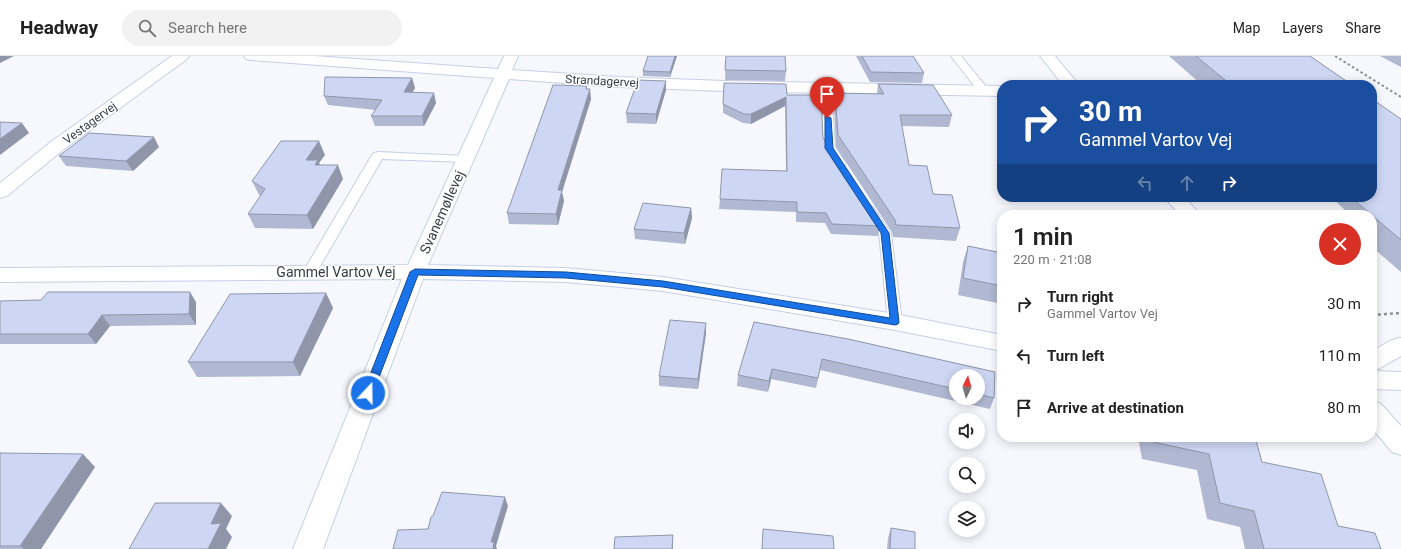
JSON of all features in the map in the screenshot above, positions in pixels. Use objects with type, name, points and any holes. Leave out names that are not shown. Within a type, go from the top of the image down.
[{"type":"street","name":"Vestagervej","points":[[0,192],[58,145],[182,56]]},
{"type":"street","name":"Strandagervej","points":[[251,56],[619,82],[826,88],[997,91]]},
{"type":"street","name":"Svanemøllevej","points":[[308,549],[415,272],[511,56]]},
{"type":"street","points":[[1047,56],[1067,80]]},
{"type":"street","points":[[1178,202],[1186,210]]},
{"type":"street","name":"Gammel Vartov Vej","points":[[0,275],[310,272],[415,272],[566,275],[663,284],[895,322],[997,342]]},
{"type":"street","points":[[1377,359],[1401,346]]},
{"type":"street","points":[[1377,380],[1401,381]]},
{"type":"street","points":[[1377,417],[1401,444]]},
{"type":"lane","points":[[956,56],[982,90]]},
{"type":"lane","points":[[826,88],[829,148],[846,174]]},
{"type":"lane","points":[[310,272],[378,155],[465,159]]},
{"type":"lane","points":[[863,200],[885,233],[895,322]]},
{"type":"path","points":[[1334,56],[1373,80]]},
{"type":"path","points":[[1377,82],[1401,97]]},
{"type":"path","points":[[1377,315],[1401,313]]},
{"type":"building","points":[[648,56],[675,56],[670,72],[643,71]]},
{"type":"building","points":[[726,56],[785,56],[786,71],[725,70]]},
{"type":"building","points":[[862,56],[913,56],[924,73],[871,72]]},
{"type":"building","points":[[1196,56],[1310,56],[1345,80],[1225,80]]},
{"type":"building","points":[[325,77],[412,78],[404,92],[434,93],[422,116],[371,116],[382,100],[324,96]]},
{"type":"building","points":[[638,80],[666,81],[656,114],[626,113]]},
{"type":"building","points":[[724,83],[786,84],[787,95],[821,95],[823,138],[880,223],[880,226],[832,224],[826,213],[797,212],[797,202],[720,199],[722,169],[787,171],[786,97],[751,114],[744,114],[723,104]]},
{"type":"building","points":[[878,84],[933,85],[952,115],[900,115],[909,165],[927,166],[933,194],[952,195],[960,228],[896,225],[895,220],[838,135],[835,93],[884,94]]},
{"type":"building","points":[[553,85],[587,86],[586,89],[590,89],[558,190],[562,190],[556,214],[507,213]]},
{"type":"building","points":[[1377,102],[1401,119],[1401,240],[1377,220],[1377,210],[1366,210],[1356,202],[1377,202]]},
{"type":"building","points":[[0,122],[22,123],[0,139]]},
{"type":"building","points":[[89,133],[154,137],[126,161],[59,156]]},
{"type":"building","points":[[281,141],[319,141],[306,160],[318,160],[315,165],[338,165],[307,215],[248,214],[265,189],[252,181]]},
{"type":"building","points":[[643,203],[691,208],[684,233],[634,229]]},
{"type":"building","points":[[968,246],[997,252],[997,285],[963,278]]},
{"type":"building","points":[[48,292],[190,292],[189,314],[102,315],[88,334],[0,334],[0,301],[41,300]]},
{"type":"building","points":[[326,293],[293,362],[188,362],[230,294]]},
{"type":"building","points":[[670,320],[706,323],[698,379],[659,376]]},
{"type":"building","points":[[754,322],[848,339],[982,369],[949,369],[949,387],[822,359],[818,378],[772,369],[769,381],[738,375]]},
{"type":"building","points":[[985,370],[995,372],[994,398],[985,396]]},
{"type":"building","points":[[1153,442],[1256,442],[1262,462],[1321,474],[1338,526],[1375,533],[1381,549],[1264,549],[1254,511],[1220,503],[1209,454]]},
{"type":"building","points":[[0,453],[83,454],[20,546],[0,546]]},
{"type":"building","points":[[442,492],[505,497],[491,542],[494,542],[493,549],[393,549],[398,530],[428,529],[431,517],[433,516]]},
{"type":"building","points":[[155,503],[221,503],[211,524],[221,523],[208,549],[129,549]]},
{"type":"building","points":[[891,528],[915,532],[915,549],[890,549]]},
{"type":"building","points":[[763,529],[833,536],[834,549],[762,549]]},
{"type":"building","points":[[673,535],[672,549],[614,549],[615,537]]},
{"type":"route","points":[[368,393],[415,272],[566,275],[663,284],[895,322],[885,233],[829,148],[827,118]]}]
